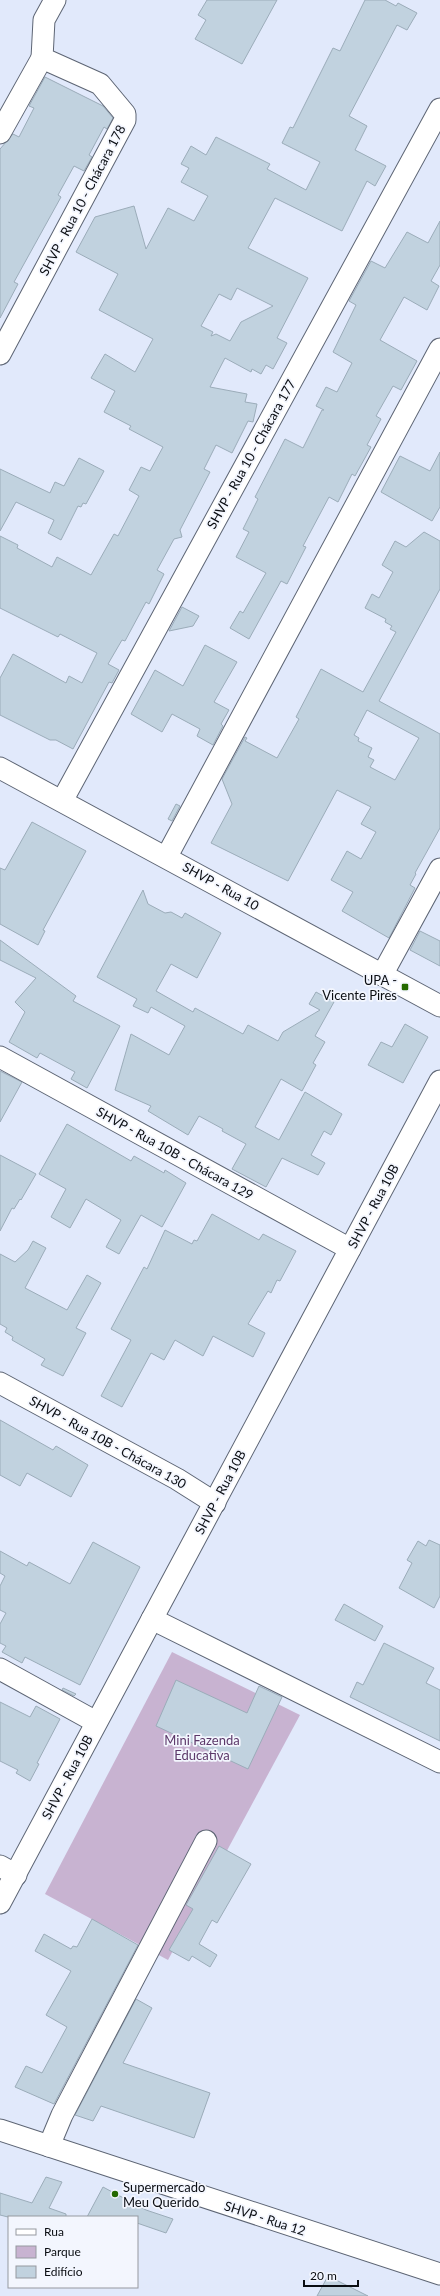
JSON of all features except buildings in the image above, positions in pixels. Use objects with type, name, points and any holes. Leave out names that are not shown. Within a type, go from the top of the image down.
[{"type":"street","points":[[0,133],[42,58],[44,20],[55,0]]},
{"type":"street","name":"SHVP - Rua 10 - Chácara 178","points":[[0,354],[125,120],[125,114],[100,84],[42,58]]},
{"type":"street","name":"SHVP - Rua 10 - Chácara 177","points":[[62,801],[440,109]]},
{"type":"street","points":[[167,856],[440,349]]},
{"type":"street","name":"SHVP - Rua 10","points":[[0,768],[167,856],[440,1006]]},
{"type":"street","points":[[382,975],[440,869]]},
{"type":"street","name":"SHVP - Rua 10B - Chácara 129","points":[[0,1057],[350,1249]]},
{"type":"street","name":"SHVP - Rua 10B","points":[[0,1903],[8,1870],[96,1722],[215,1503],[440,1081]]},
{"type":"street","name":"SHVP - Rua 10B - Chácara 130","points":[[0,1383],[177,1479],[215,1503]]},
{"type":"street","points":[[152,1619],[440,1762]]},
{"type":"street","points":[[0,1669],[96,1722]]},
{"type":"street","points":[[49,2146],[62,2115],[206,1841]]},
{"type":"street","name":"SHVP - Rua 12","points":[[0,2130],[440,2274]]},
{"type":"green space","name":"Mini Fazenda Educativa","points":[[172,1652],[300,1715],[168,1960],[45,1894]]},
{"type":"place","name":"UPA - Vicente Pires","points":[[405,987]]},
{"type":"place","name":"Supermercado Meu Querido","points":[[115,2194]]}]
